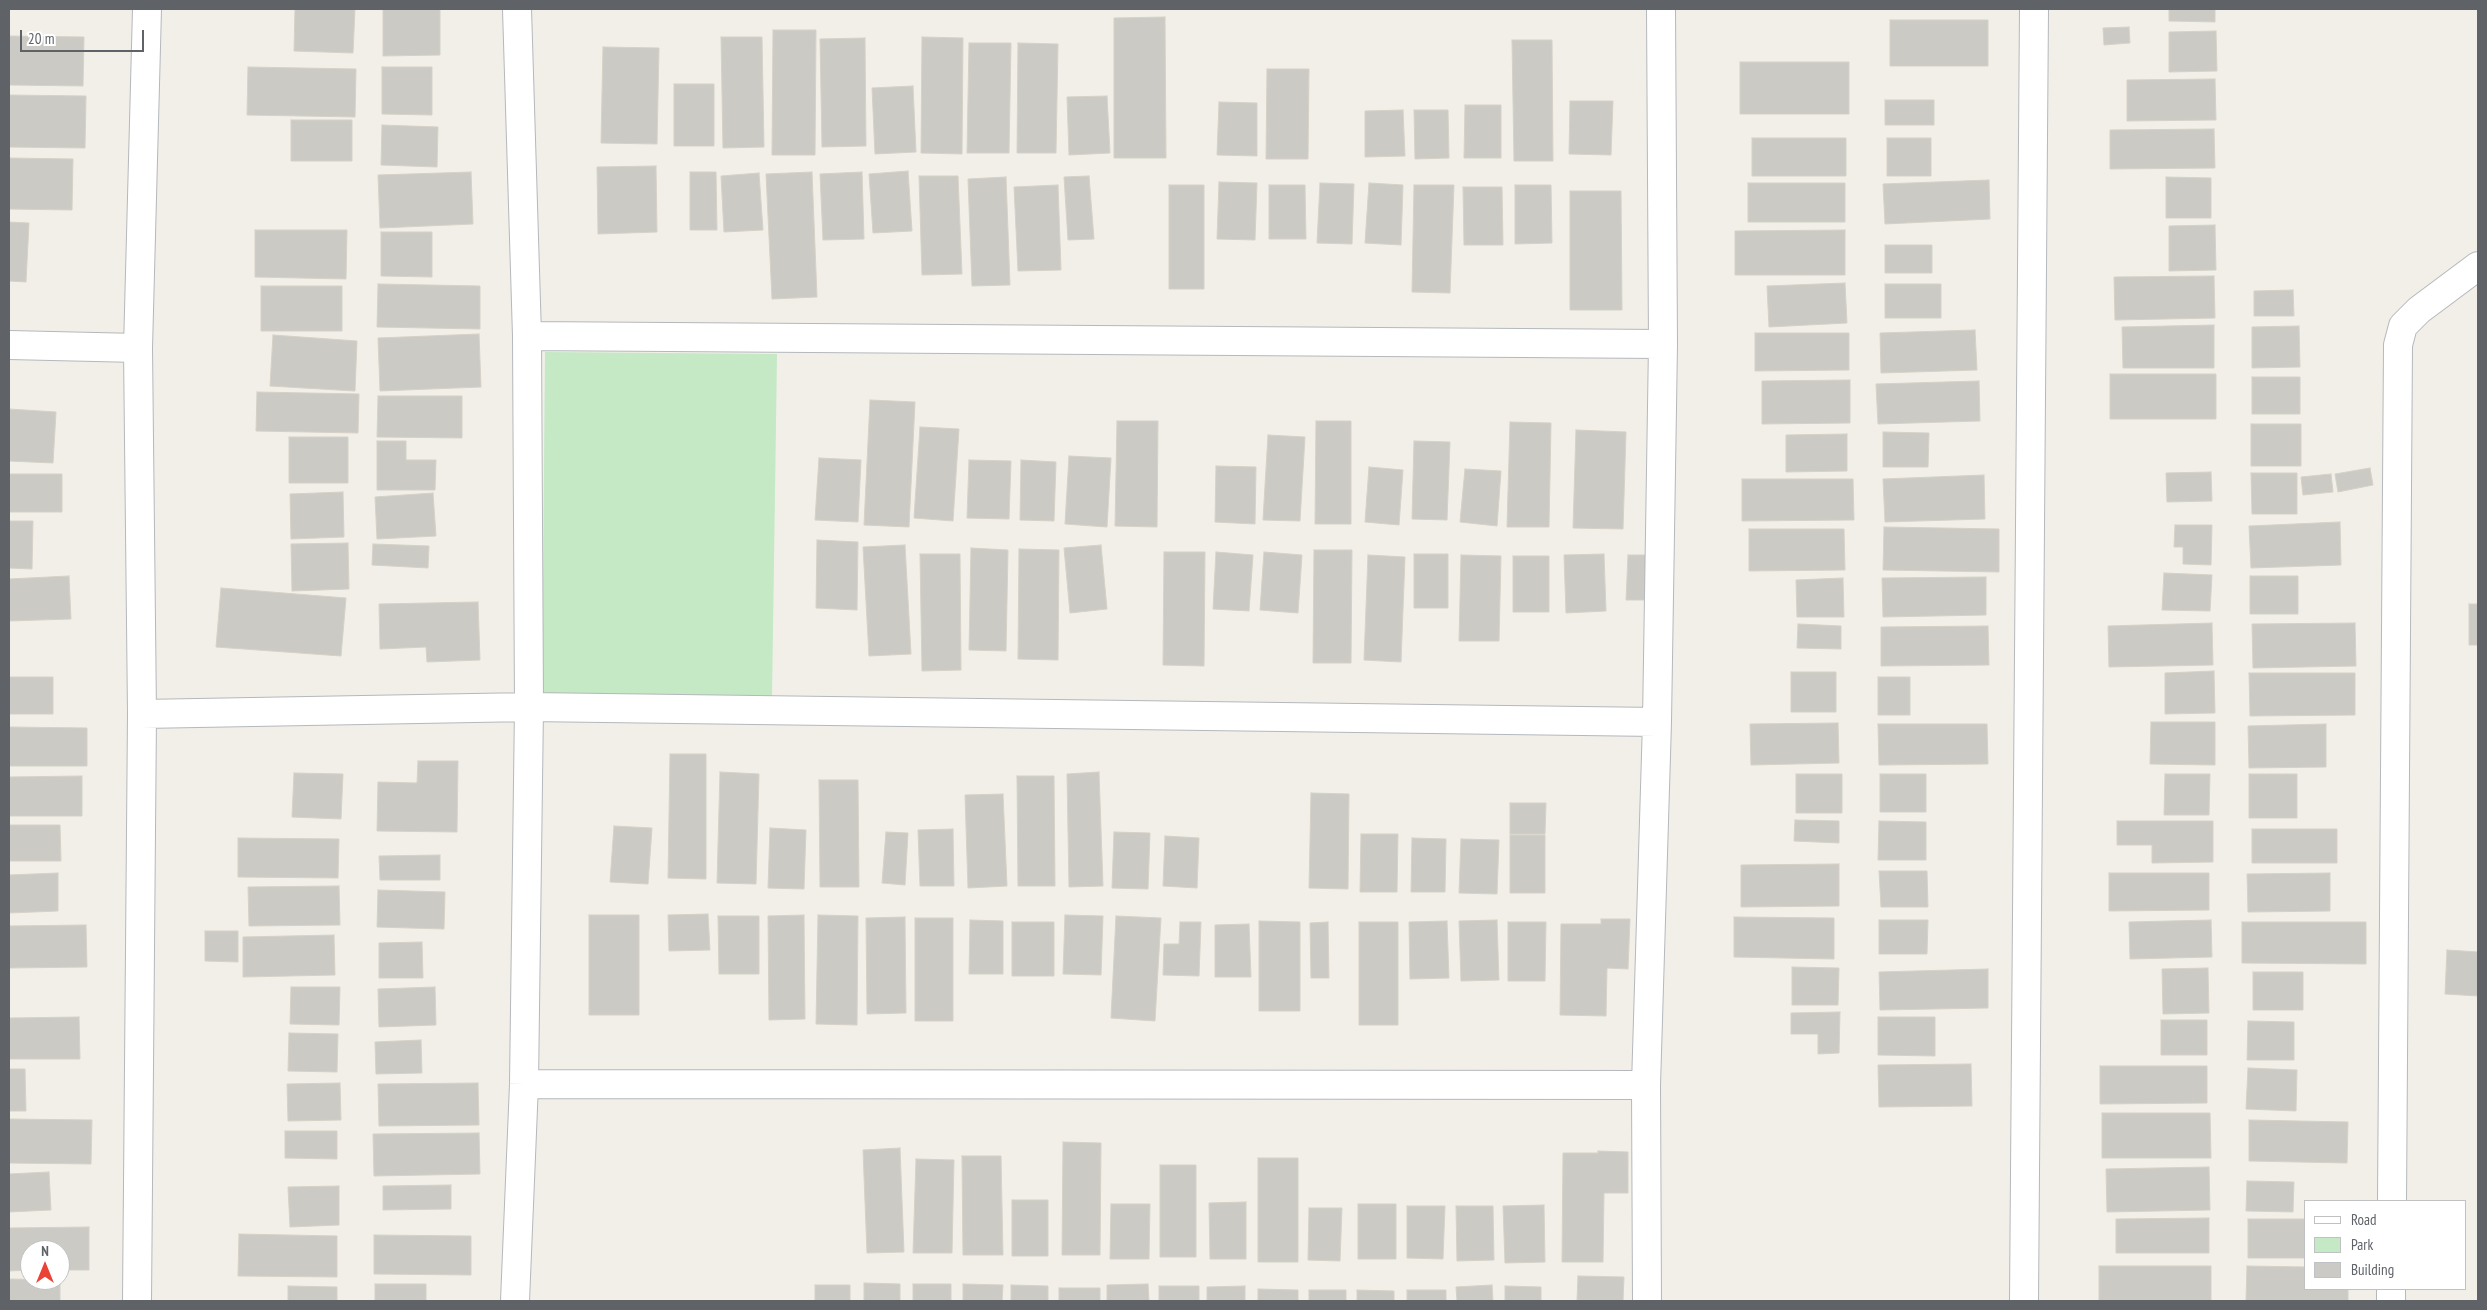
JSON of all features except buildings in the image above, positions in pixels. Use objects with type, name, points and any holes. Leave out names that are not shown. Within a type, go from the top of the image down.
[{"type":"street","points":[[137,1301],[142,714],[138,348],[147,9]]},
{"type":"street","points":[[515,1301],[524,1084],[529,707],[527,336],[517,9]]},
{"type":"street","points":[[1647,1301],[1646,1085],[1657,722],[1663,344],[1661,9]]},
{"type":"street","points":[[2024,1301],[2034,9]]},
{"type":"street","points":[[2392,1200],[2398,345],[2403,326],[2419,310],[2478,266]]},
{"type":"street","points":[[527,336],[1663,344]]},
{"type":"street","points":[[9,345],[138,348]]},
{"type":"street","points":[[142,714],[529,707],[1657,722]]},
{"type":"street","points":[[524,1084],[1646,1085]]},
{"type":"green space","points":[[545,352],[777,354],[772,696],[542,699]]}]
